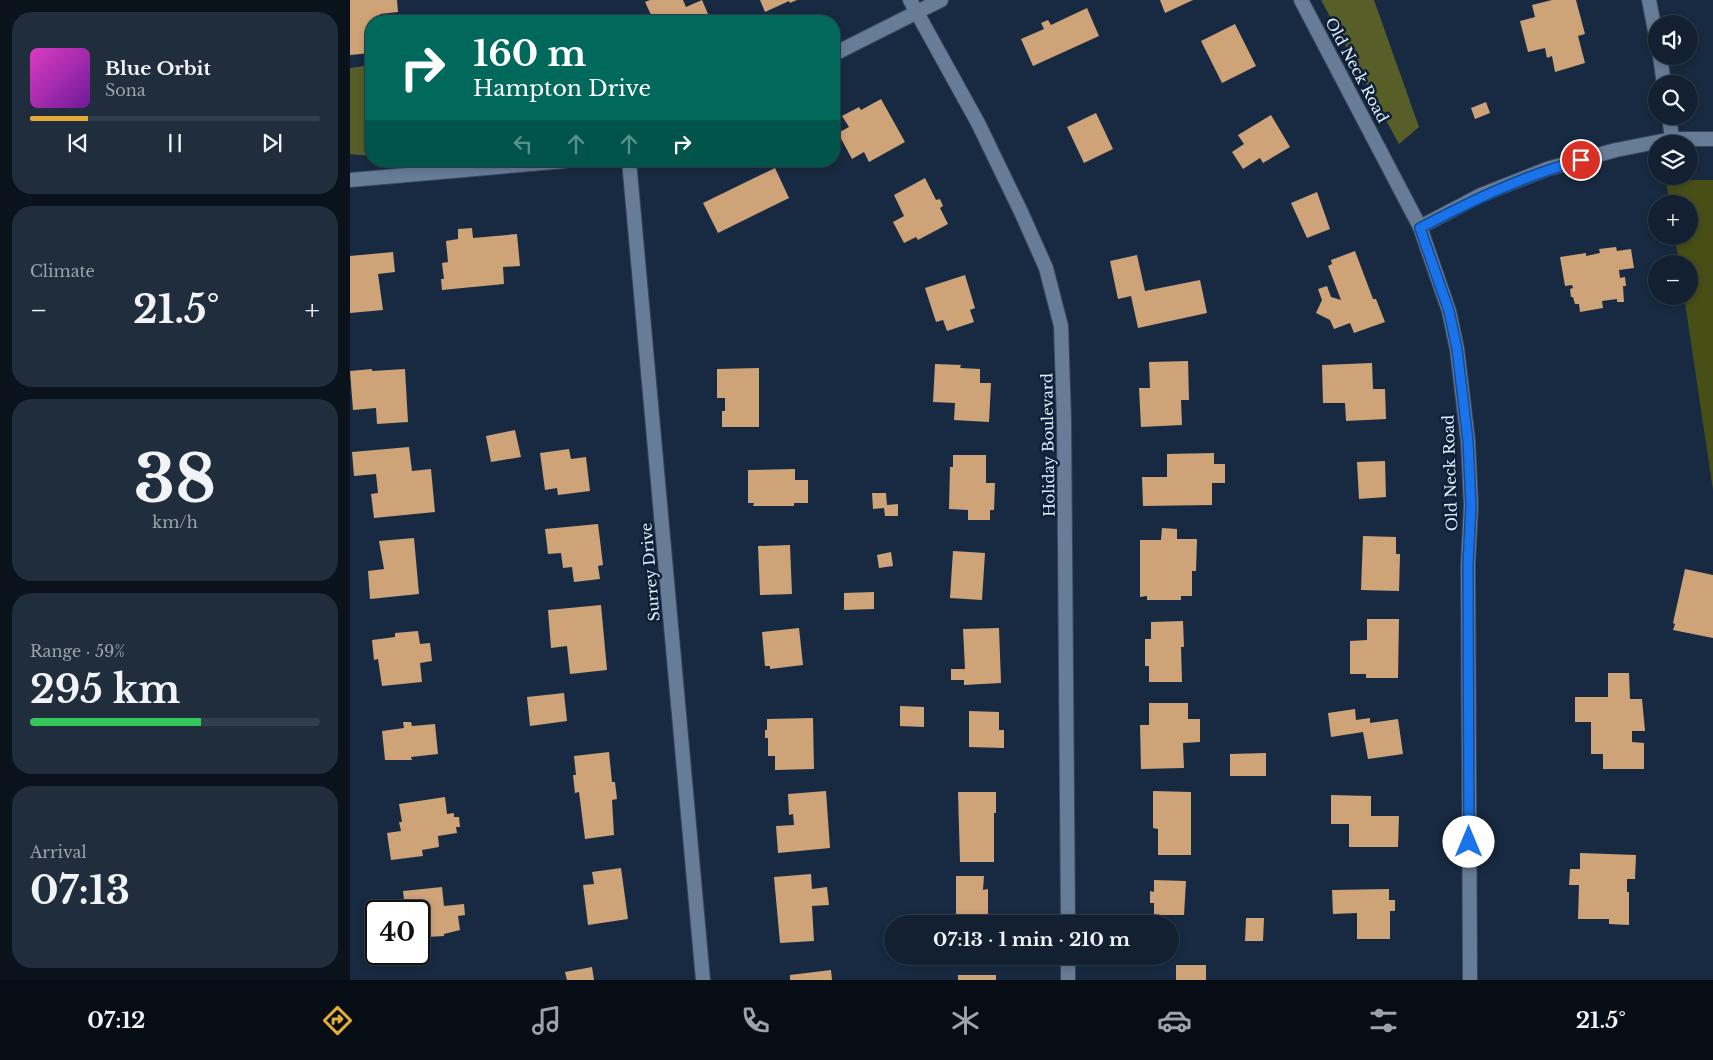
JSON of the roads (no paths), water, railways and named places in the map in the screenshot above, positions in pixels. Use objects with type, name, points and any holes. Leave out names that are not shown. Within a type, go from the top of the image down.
[{"type":"street","points":[[840,50],[913,6],[941,0]]},
{"type":"street","name":"Old Neck Road","points":[[1301,0],[1420,228],[1449,311],[1457,349],[1468,441],[1471,506],[1468,565],[1470,980]]},
{"type":"street","points":[[1650,0],[1652,15]]},
{"type":"street","name":"Holiday Boulevard","points":[[913,6],[978,123],[1022,214],[1046,268],[1061,326],[1064,430],[1068,915]]},
{"type":"street","points":[[1698,139],[1713,139]]},
{"type":"street","points":[[1420,228],[1481,196],[1547,169],[1616,150],[1648,144]]},
{"type":"street","points":[[350,180],[497,167]]},
{"type":"street","name":"Surrey Drive","points":[[630,167],[703,980]]},
{"type":"street","points":[[1068,965],[1068,980]]}]
